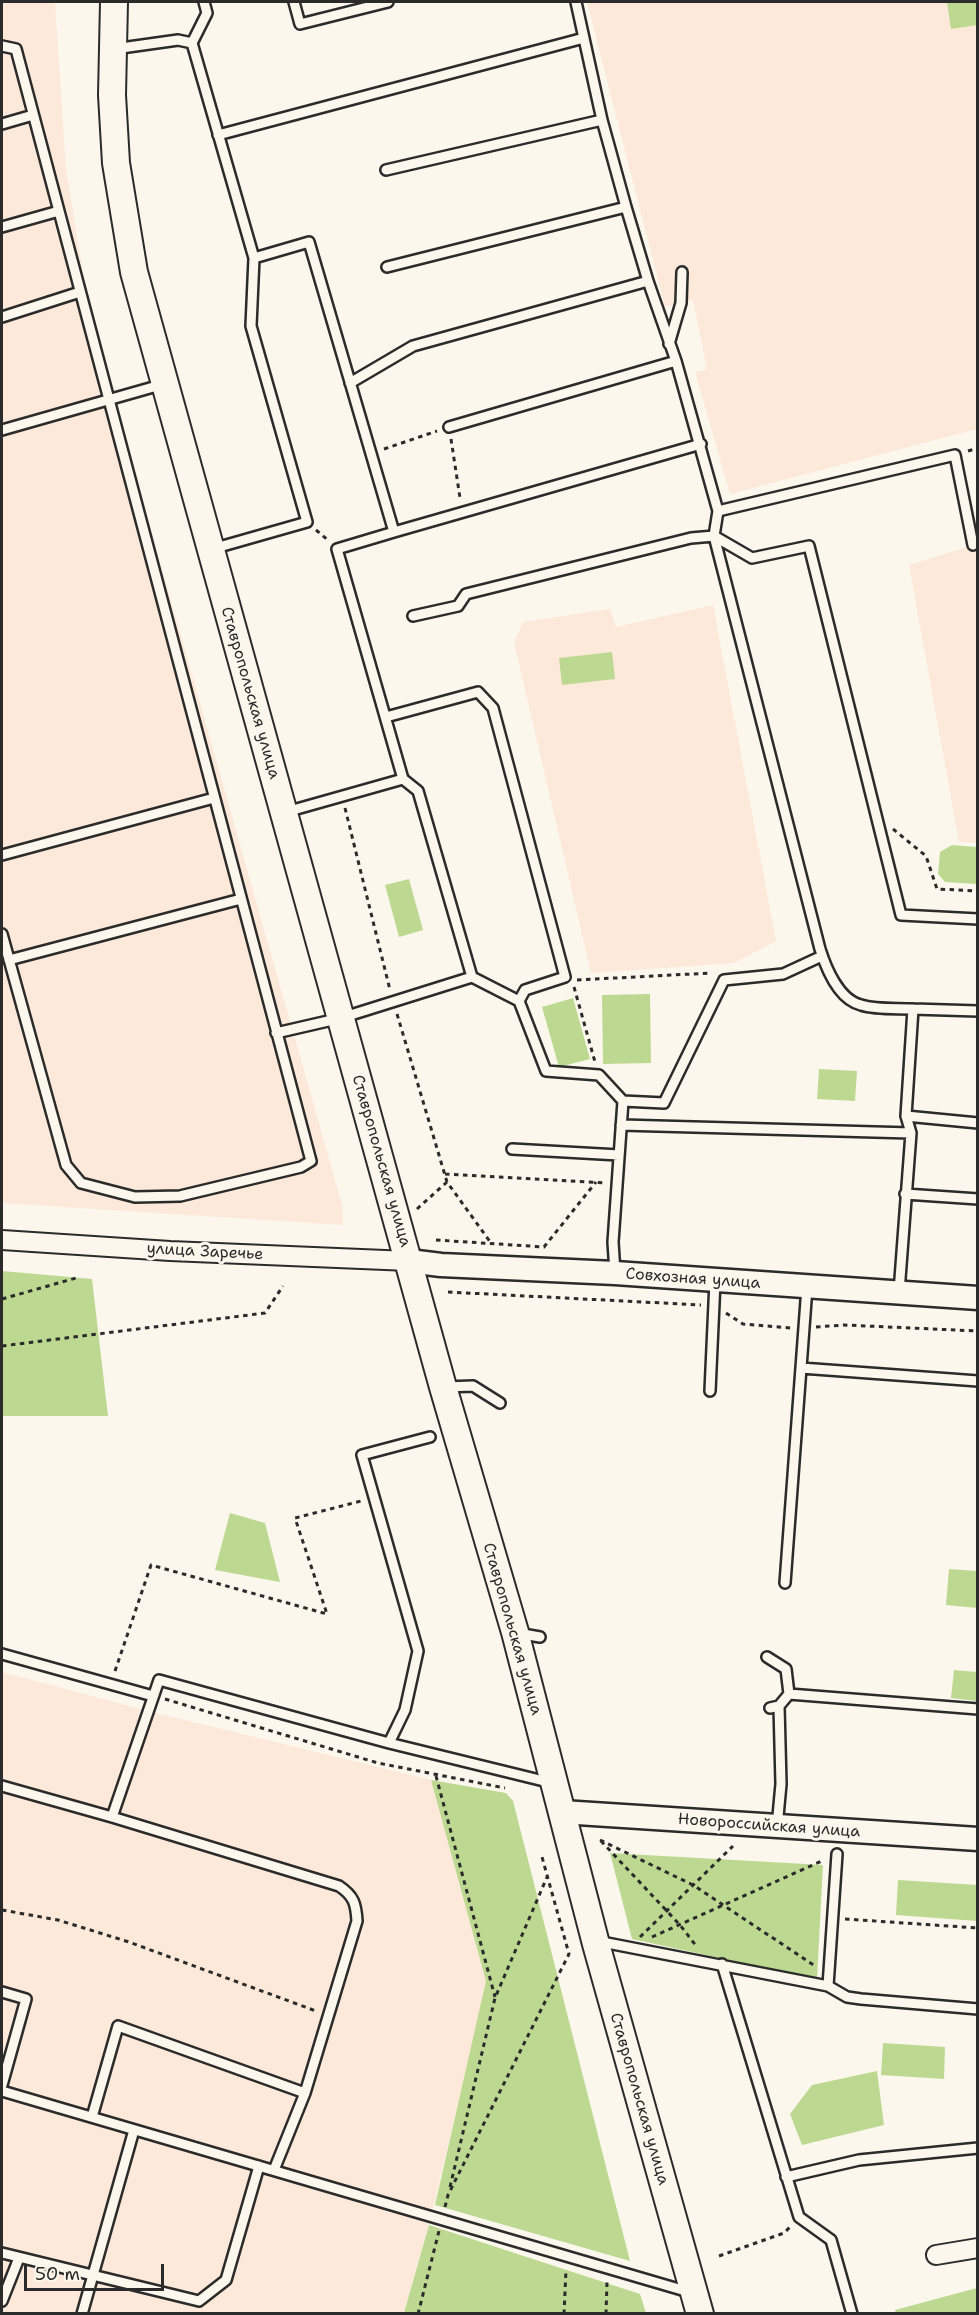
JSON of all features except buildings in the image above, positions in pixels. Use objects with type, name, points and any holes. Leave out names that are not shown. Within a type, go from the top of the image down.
[{"type":"main road","name":"Ставропольская улица","points":[[114,2],[112,95],[116,151],[123,218],[134,272],[443,1387],[515,1632],[595,1940],[697,2303]]},
{"type":"street","name":"улица Заречье","points":[[2,1240],[170,1251],[409,1261]]},
{"type":"street","name":"Совхозная улица","points":[[409,1261],[441,1265],[615,1273],[978,1298]]},
{"type":"street","name":"Новороссийская улица","points":[[561,1812],[978,1839]]},
{"type":"street","points":[[936,2255],[978,2248]]},
{"type":"lane","points":[[204,2],[207,13],[192,43],[254,258],[251,326],[307,522],[210,550]]},
{"type":"lane","points":[[294,2],[300,24],[388,2]]},
{"type":"lane","points":[[576,2],[602,120],[626,207],[648,281],[676,361],[718,511],[714,536],[822,956],[829,975],[842,992],[859,1005],[978,1011]]},
{"type":"lane","points":[[218,135],[584,38]]},
{"type":"lane","points":[[113,49],[178,40],[192,43]]},
{"type":"lane","points":[[2,46],[16,49],[311,1161],[301,1167],[180,1196],[135,1197],[81,1183],[66,1165],[2,934]]},
{"type":"lane","points":[[2,124],[33,115]]},
{"type":"lane","points":[[386,170],[602,120]]},
{"type":"lane","points":[[387,267],[626,207]]},
{"type":"lane","points":[[2,227],[59,211]]},
{"type":"lane","points":[[254,258],[309,242],[394,532]]},
{"type":"lane","points":[[669,344],[681,303],[682,272]]},
{"type":"lane","points":[[350,383],[413,346],[648,281]]},
{"type":"lane","points":[[2,317],[80,292]]},
{"type":"lane","points":[[449,427],[676,361]]},
{"type":"lane","points":[[2,430],[164,384]]},
{"type":"lane","points":[[472,977],[418,791],[403,778],[337,549],[700,444]]},
{"type":"lane","points":[[718,511],[955,456],[973,545]]},
{"type":"lane","points":[[413,616],[458,606],[466,594],[691,538],[714,536],[752,558],[808,546],[901,915],[978,919]]},
{"type":"lane","points":[[386,717],[478,692],[493,708],[565,977],[525,990],[519,1001]]},
{"type":"lane","points":[[284,813],[403,778]]},
{"type":"lane","points":[[2,855],[214,798]]},
{"type":"lane","points":[[9,960],[241,899]]},
{"type":"lane","points":[[276,1033],[341,1018],[472,977],[519,1001],[546,1071],[599,1075],[623,1101],[664,1103],[724,980],[783,974],[822,956]]},
{"type":"lane","points":[[899,1294],[911,1133],[906,1116],[914,1009]]},
{"type":"lane","points":[[615,1273],[613,1242],[623,1101]]},
{"type":"lane","points":[[906,1116],[978,1123]]},
{"type":"lane","points":[[621,1125],[911,1133]]},
{"type":"lane","points":[[512,1149],[619,1155]]},
{"type":"lane","points":[[906,1194],[978,1199]]},
{"type":"lane","points":[[710,1391],[715,1281]]},
{"type":"lane","points":[[786,1583],[807,1287]]},
{"type":"lane","points":[[801,1368],[978,1381]]},
{"type":"lane","points":[[443,1387],[473,1386],[500,1403]]},
{"type":"lane","points":[[389,1743],[405,1710],[418,1651],[362,1455],[430,1437]]},
{"type":"lane","points":[[515,1632],[540,1637]]},
{"type":"lane","points":[[2,1654],[153,1696]]},
{"type":"lane","points":[[767,1657],[786,1669],[789,1694]]},
{"type":"lane","points":[[112,1817],[159,1680],[389,1743],[554,1784]]},
{"type":"lane","points":[[777,1827],[781,1784],[774,1707],[789,1694],[978,1709]]},
{"type":"lane","points":[[2,1786],[339,1886],[355,1901],[357,1921],[329,2016],[305,2093],[274,2170]]},
{"type":"lane","points":[[828,1986],[837,1854]]},
{"type":"lane","points":[[595,1940],[828,1986],[847,1996],[861,1999],[978,2010]]},
{"type":"lane","points":[[722,1964],[799,2217],[831,2240],[852,2313]]},
{"type":"lane","points":[[2,1992],[26,1999],[2,2085]]},
{"type":"lane","points":[[92,2117],[118,2026],[305,2093]]},
{"type":"lane","points":[[2,2091],[567,2255],[608,2268],[697,2303]]},
{"type":"lane","points":[[82,2313],[134,2130]]},
{"type":"lane","points":[[786,2177],[859,2160],[978,2148]]},
{"type":"lane","points":[[2,2253],[199,2301],[226,2280],[259,2166]]},
{"type":"lane","points":[[2,2301],[19,2258]]},
{"type":"path","points":[[371,453],[449,427],[463,512]]},
{"type":"path","points":[[307,522],[337,549]]},
{"type":"path","points":[[342,796],[393,1002],[447,1182],[490,1243]]},
{"type":"path","points":[[876,815],[926,856],[937,889],[978,891]]},
{"type":"path","points":[[599,1075],[572,981],[722,973],[724,980]]},
{"type":"path","points":[[445,1174],[618,1184]]},
{"type":"path","points":[[410,1215],[447,1182]]},
{"type":"path","points":[[435,1240],[544,1247],[596,1182]]},
{"type":"path","points":[[2,1299],[76,1278]]},
{"type":"path","points":[[2,1346],[265,1313],[284,1286]]},
{"type":"path","points":[[111,1684],[151,1565],[327,1614],[295,1518],[374,1498]]},
{"type":"path","points":[[153,1696],[378,1764],[506,1788]]},
{"type":"path","points":[[436,1776],[495,1998]]},
{"type":"path","points":[[708,1961],[680,1925],[600,1840],[693,1885],[829,1975]]},
{"type":"path","points":[[631,1947],[665,1910],[733,1846]]},
{"type":"path","points":[[631,1947],[837,1854]]},
{"type":"path","points":[[448,2195],[569,1954],[542,1857]]},
{"type":"path","points":[[418,2313],[495,1998],[547,1877]]},
{"type":"path","points":[[2,1910],[58,1920],[119,1939],[329,2016]]},
{"type":"path","points":[[833,1918],[978,1928]]},
{"type":"path","points":[[719,2256],[784,2233],[799,2217]]},
{"type":"path","points":[[564,2313],[567,2255]]},
{"type":"path","points":[[606,2313],[608,2268]]},
{"type":"shaded area","points":[[2,2],[55,2],[66,170],[84,279],[153,537],[342,1205],[343,1225],[2,1203]]},
{"type":"shaded area","points":[[587,2],[977,2],[977,429],[730,494],[695,372],[707,369],[693,300],[665,307]]},
{"type":"shaded area","points":[[977,544],[977,843],[959,842],[909,565]]},
{"type":"shaded area","points":[[713,605],[776,941],[734,963],[591,973],[514,642],[523,622],[610,609],[616,627]]},
{"type":"shaded area","points":[[2,1672],[148,1711],[431,1780],[487,1981],[431,2216],[404,2313],[2,2313]]},
{"type":"green space","points":[[947,2],[977,2],[977,25],[951,29]]},
{"type":"green space","points":[[612,652],[615,679],[562,685],[559,658]]},
{"type":"green space","points":[[952,845],[977,847],[977,884],[945,882],[938,874],[940,852]]},
{"type":"green space","points":[[409,879],[423,930],[399,937],[385,885]]},
{"type":"green space","points":[[650,994],[651,1063],[603,1064],[602,995]]},
{"type":"green space","points":[[573,998],[590,1059],[559,1067],[542,1007]]},
{"type":"green space","points":[[819,1069],[857,1071],[855,1101],[817,1099]]},
{"type":"green space","points":[[2,1271],[92,1279],[108,1416],[2,1416]]},
{"type":"green space","points":[[230,1513],[265,1523],[280,1582],[215,1570]]},
{"type":"green space","points":[[949,1569],[977,1571],[977,1608],[946,1605]]},
{"type":"green space","points":[[954,1670],[977,1672],[977,1701],[951,1698]]},
{"type":"green space","points":[[431,1780],[506,1793],[513,1801],[630,2261],[435,2205],[486,1981]]},
{"type":"green space","points":[[610,1853],[823,1865],[817,1979],[632,1939]]},
{"type":"green space","points":[[898,1880],[977,1885],[977,1921],[896,1915]]},
{"type":"green space","points":[[883,2043],[945,2047],[944,2079],[881,2075]]},
{"type":"green space","points":[[877,2071],[884,2125],[802,2145],[790,2114],[812,2085]]},
{"type":"green space","points":[[429,2225],[640,2294],[646,2313],[404,2313]]},
{"type":"green space","points":[[977,2288],[977,2313],[896,2313],[895,2310]]}]
